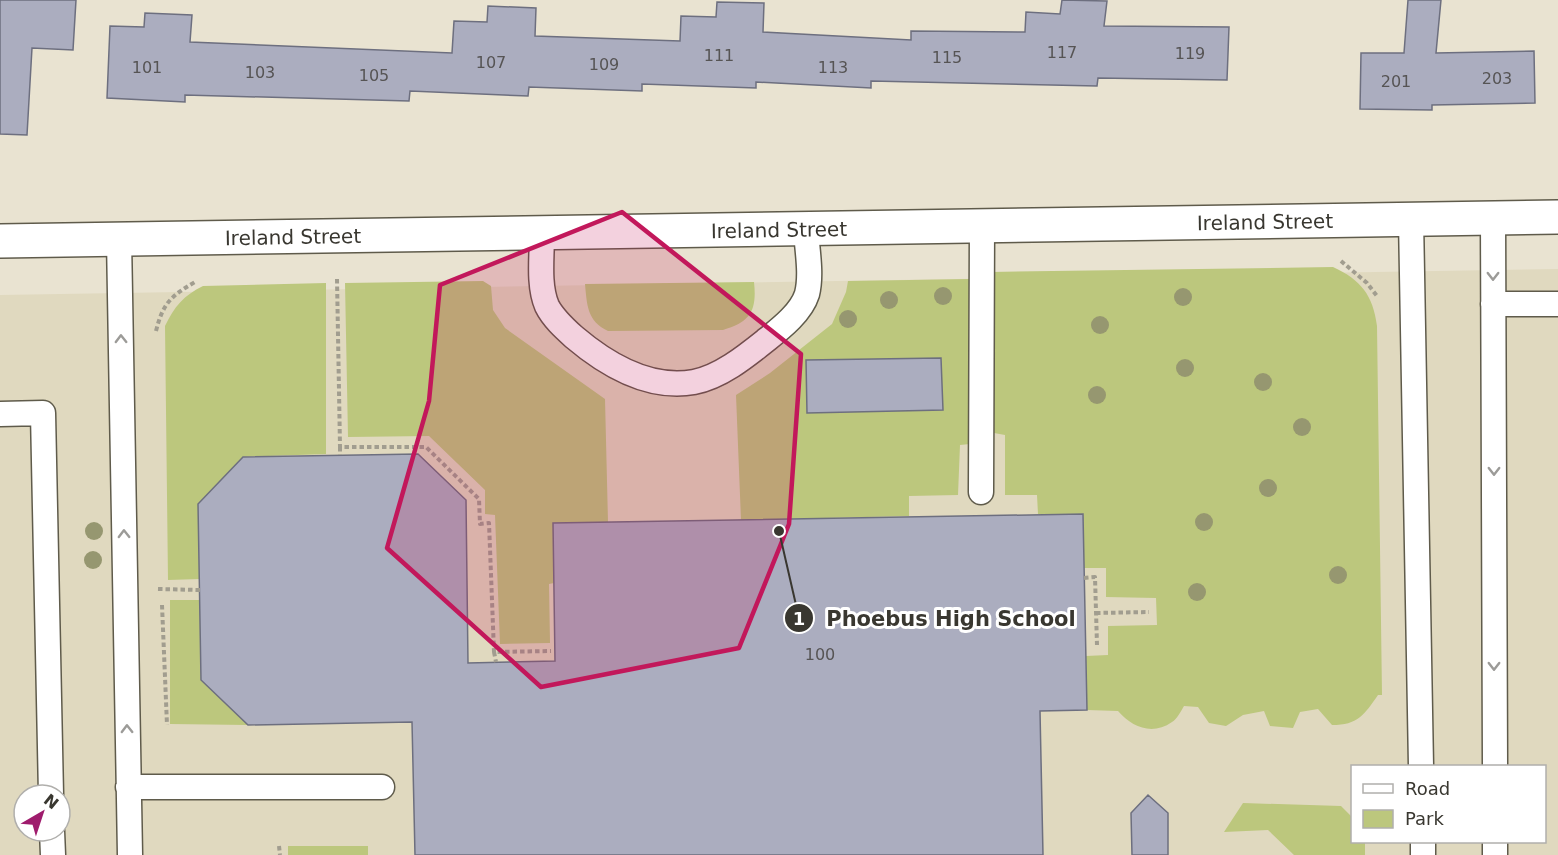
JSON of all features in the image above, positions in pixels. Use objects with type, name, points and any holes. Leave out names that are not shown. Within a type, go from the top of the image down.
[{"type":"street","name":"Ireland Street","points":[[0,241],[1558,217]]},
{"type":"lane","points":[[1493,218],[1495,765]]},
{"type":"lane","points":[[1411,219],[1421,765]]},
{"type":"lane","points":[[981,492],[982,226]]},
{"type":"lane","points":[[542,234],[543,296],[548,309],[562,326],[589,350],[620,370],[658,382],[694,382],[724,370],[751,352],[781,328],[802,306],[807,293],[806,230]]},
{"type":"lane","points":[[119,240],[130,855]]},
{"type":"lane","points":[[1493,304],[1558,304]]},
{"type":"lane","points":[[0,414],[43,413],[51,783]]},
{"type":"lane","points":[[128,787],[382,787]]},
{"type":"path","points":[[336,279],[340,456]]},
{"type":"path","points":[[156,334],[161,312],[170,298],[195,282]]},
{"type":"path","points":[[340,447],[426,447],[479,499],[480,524],[489,524],[496,662]]},
{"type":"path","points":[[1084,578],[1095,577],[1097,645]]},
{"type":"path","points":[[162,578],[167,725]]},
{"type":"path","points":[[1096,613],[1149,612]]},
{"type":"path","points":[[494,652],[551,651]]},
{"type":"path","points":[[279,846],[280,855]]},
{"type":"highlighted area","points":[[622,212],[801,354],[789,524],[739,648],[541,687],[387,548],[429,401],[440,285]]},
{"type":"shaded area","points":[[1558,269],[1558,855],[0,855],[0,295]]},
{"type":"green space","points":[[1333,267],[1351,277],[1364,290],[1369,297],[1377,326],[1382,695],[1378,695],[1360,718],[1354,721],[1332,725],[1318,709],[1300,712],[1293,728],[1270,726],[1264,711],[1243,715],[1226,726],[1209,723],[1198,707],[1184,706],[1172,722],[1150,729],[1136,725],[1118,711],[1087,710],[1086,656],[1108,655],[1108,626],[1157,625],[1156,598],[1106,597],[1106,568],[1084,568],[1083,514],[1038,514],[1037,495],[1005,495],[1005,435],[994,433],[990,272]]},
{"type":"green space","points":[[970,279],[970,444],[960,445],[958,495],[909,496],[909,516],[741,520],[736,395],[770,373],[832,324],[846,292],[848,281]]},
{"type":"green space","points":[[483,281],[491,286],[493,310],[505,328],[605,399],[608,522],[553,523],[554,583],[549,584],[550,643],[500,644],[495,515],[485,514],[485,490],[429,436],[348,437],[345,283]]},
{"type":"green space","points":[[754,282],[754,300],[750,314],[740,323],[723,330],[608,331],[596,322],[589,312],[585,284]]},
{"type":"green space","points":[[326,283],[326,454],[243,457],[200,579],[168,580],[165,326],[168,319],[185,298],[203,286]]},
{"type":"green space","points":[[170,600],[200,600],[234,711],[248,725],[170,724]]},
{"type":"green space","points":[[1243,803],[1341,806],[1351,816],[1351,843],[1365,843],[1365,855],[1294,855],[1268,830],[1224,832]]},
{"type":"green space","points":[[288,846],[368,846],[368,855],[288,855]]},
{"type":"building","points":[[0,0],[76,0],[73,50],[32,48],[27,135],[0,134]]},
{"type":"building","points":[[1062,0],[1107,1],[1104,26],[1229,27],[1227,80],[1098,78],[1097,86],[871,81],[871,88],[756,82],[756,88],[642,84],[642,91],[529,87],[528,96],[410,91],[409,101],[185,95],[185,102],[107,98],[110,26],[144,27],[145,13],[192,15],[190,42],[452,53],[454,21],[487,22],[488,6],[536,8],[535,36],[680,41],[681,16],[716,17],[717,2],[764,3],[763,32],[911,40],[911,31],[1025,32],[1026,12],[1060,14]]},
{"type":"building","points":[[1408,0],[1441,0],[1436,53],[1534,51],[1535,103],[1432,105],[1432,110],[1360,109],[1361,53],[1404,53]]},
{"type":"building","points":[[941,358],[943,410],[807,413],[806,360]]},
{"type":"building","points":[[418,454],[466,500],[468,663],[555,661],[553,523],[1083,514],[1087,710],[1040,711],[1043,855],[415,855],[412,722],[248,725],[201,680],[198,504],[243,457]]},
{"type":"building","points":[[1148,795],[1168,813],[1168,855],[1132,855],[1131,813]]},
{"type":"place","name":"Phoebus High School","points":[[779,531]]}]
